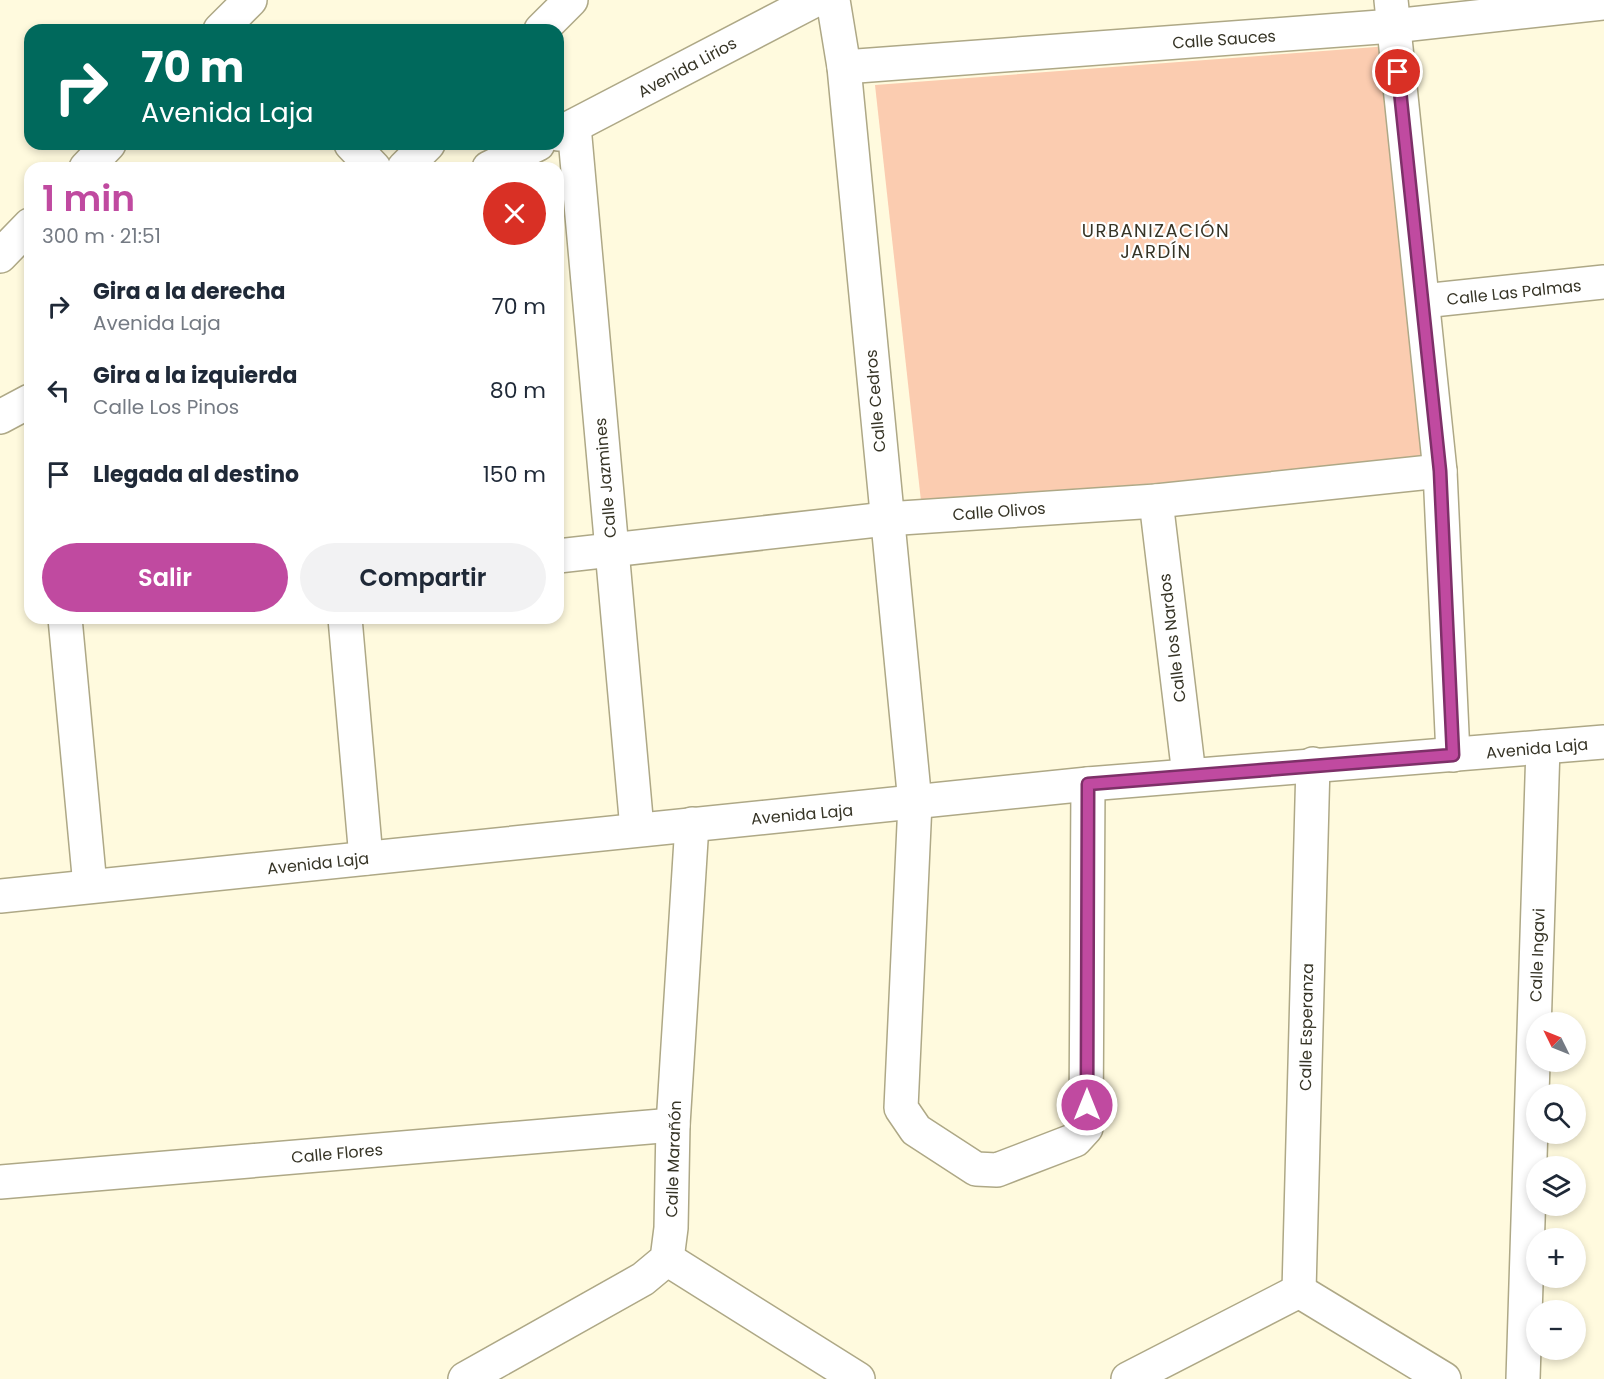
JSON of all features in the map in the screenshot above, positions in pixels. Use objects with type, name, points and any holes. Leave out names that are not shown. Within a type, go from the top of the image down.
[{"type":"street","points":[[547,24],[571,0]]},
{"type":"street","name":"Avenida Lirios","points":[[566,130],[815,0]]},
{"type":"street","name":"Calle Cedros","points":[[833,0],[844,67],[915,803],[901,1108],[916,1130],[976,1168],[997,1170],[1075,1140],[1086,1128],[1088,784]]},
{"type":"street","name":"Calle Sauces","points":[[844,67],[1392,13],[1604,3]]},
{"type":"street","points":[[1392,13],[1440,471],[1453,755]]},
{"type":"street","name":"Calle Jazmines","points":[[566,130],[611,551],[637,830]]},
{"type":"street","points":[[92,162],[103,150]]},
{"type":"street","points":[[357,150],[368,162]]},
{"type":"street","points":[[410,162],[422,150]]},
{"type":"street","points":[[501,162],[526,150]]},
{"type":"street","points":[[0,256],[24,231]]},
{"type":"street","name":"Calle Las Palmas","points":[[1423,301],[1604,282]]},
{"type":"street","points":[[0,417],[24,404]]},
{"type":"street","name":"Calle Olivos","points":[[564,555],[886,519],[1156,501],[1440,471]]},
{"type":"street","name":"Calle los Nardos","points":[[1156,501],[1189,775]]},
{"type":"street","points":[[66,624],[90,886]]},
{"type":"street","points":[[346,624],[366,858]]},
{"type":"street","name":"Avenida Laja","points":[[0,896],[1088,784],[1604,742]]},
{"type":"street","name":"Calle Ingavi","points":[[1523,1379],[1543,747]]},
{"type":"street","name":"Calle Esperanza","points":[[1299,1291],[1313,764]]},
{"type":"street","name":"Calle Marañón","points":[[667,1260],[671,1228],[673,1125],[692,824]]},
{"type":"street","name":"Calle Flores","points":[[0,1182],[673,1125]]},
{"type":"street","points":[[465,1379],[643,1279],[667,1260],[858,1379]]},
{"type":"street","points":[[1128,1379],[1299,1291],[1444,1379]]},
{"type":"shaded area","points":[[1389,46],[1436,462],[921,501],[875,85]]},
{"type":"district","name":"URBANIZACIÓN JARDÍN","points":[[1156,241]]},
{"type":"route","points":[[1087,1105],[1088,784],[1313,764],[1453,755],[1440,471],[1398,72]]}]
